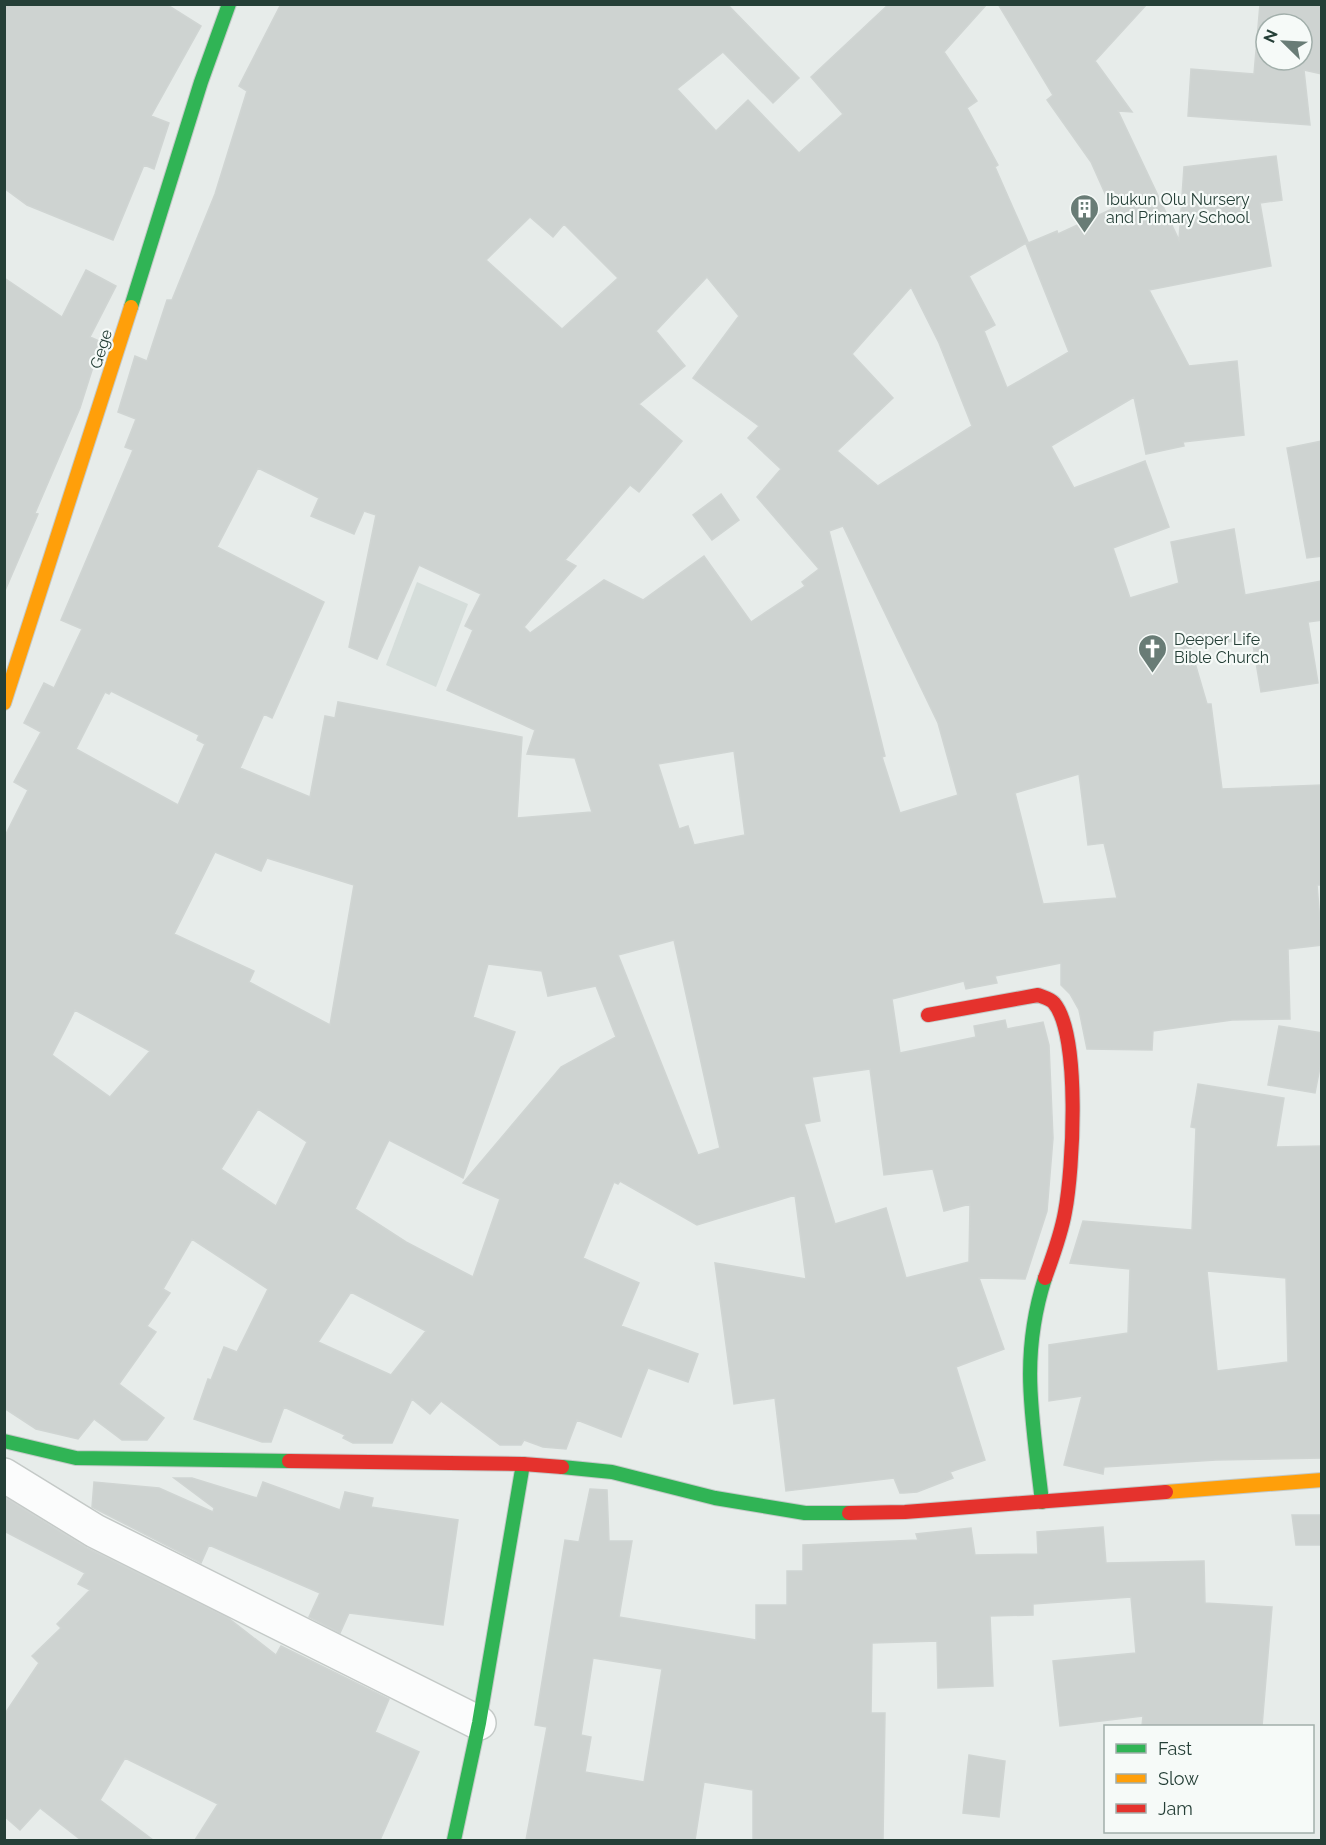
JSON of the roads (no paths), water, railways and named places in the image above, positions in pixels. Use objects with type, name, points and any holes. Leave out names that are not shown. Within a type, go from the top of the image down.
[{"type":"street","name":"Gege","points":[[4,703],[87,449],[201,82],[229,4]]},
{"type":"street","points":[[928,1015],[1038,995],[1054,1003],[1063,1020],[1072,1068],[1070,1172],[1066,1213],[1031,1332],[1028,1366],[1042,1502]]},
{"type":"street","points":[[4,1441],[76,1458],[523,1464],[612,1472],[714,1498],[805,1513],[905,1512],[1322,1480]]},
{"type":"street","points":[[454,1840],[479,1723],[523,1464]]},
{"type":"street","points":[[4,1475],[94,1531],[479,1723]]},
{"type":"place","name":"Ibukun Olu Nursery and Primary School","points":[[1085,234]]},
{"type":"place","name":"Deeper Life Bible Church","points":[[1153,674]]}]
